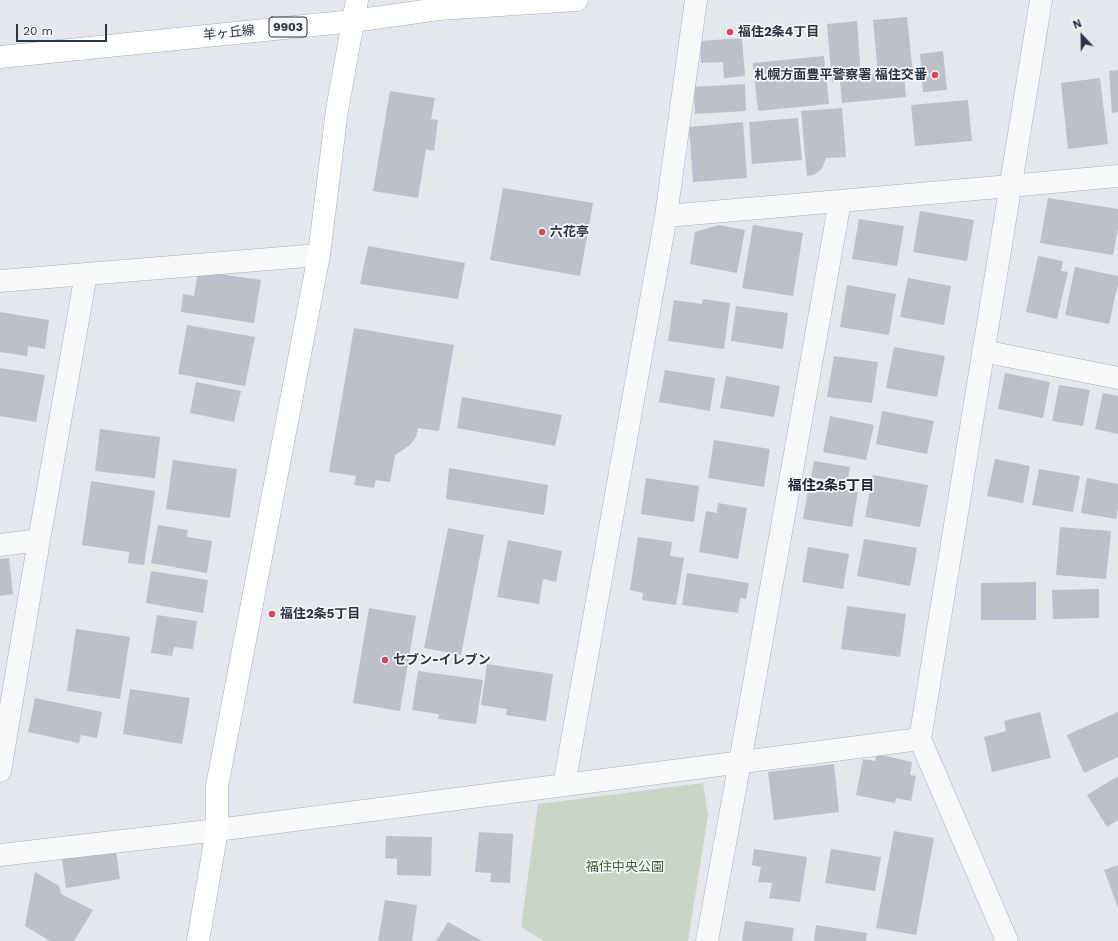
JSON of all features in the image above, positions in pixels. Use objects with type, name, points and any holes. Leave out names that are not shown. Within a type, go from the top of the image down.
[{"type":"street","points":[[198,941],[217,830],[218,786],[320,255],[337,110],[357,0]]},
{"type":"street","name":"羊ヶ丘線","points":[[0,57],[353,21],[439,9],[577,0]]},
{"type":"street","points":[[564,785],[666,216],[696,0]]},
{"type":"street","points":[[1007,941],[920,739],[1041,0]]},
{"type":"street","points":[[666,216],[1118,176]]},
{"type":"street","points":[[707,941],[840,201]]},
{"type":"street","points":[[0,282],[320,255]]},
{"type":"street","points":[[0,771],[7,694],[39,540],[86,274]]},
{"type":"street","points":[[983,351],[1118,378]]},
{"type":"street","points":[[0,545],[39,540]]},
{"type":"street","points":[[0,855],[217,830],[920,739]]},
{"type":"green space","name":"福住中央公園","points":[[703,783],[708,815],[688,941],[544,941],[521,927],[538,804]]},
{"type":"building","points":[[907,17],[913,74],[904,75],[906,97],[842,103],[840,81],[832,82],[827,24],[857,21],[861,76],[878,74],[873,20]]},
{"type":"building","points":[[742,38],[745,76],[724,78],[723,62],[701,63],[700,41]]},
{"type":"building","points":[[943,51],[947,90],[923,92],[920,54]]},
{"type":"building","points":[[824,56],[829,104],[758,111],[753,63]]},
{"type":"building","points":[[1118,70],[1118,112],[1112,113],[1109,71]]},
{"type":"building","points":[[1100,78],[1108,144],[1068,149],[1061,83]]},
{"type":"building","points":[[745,84],[746,111],[695,114],[694,87]]},
{"type":"building","points":[[390,91],[435,98],[431,119],[438,120],[434,151],[426,149],[418,198],[373,191]]},
{"type":"building","points":[[968,100],[972,141],[915,146],[911,105]]},
{"type":"building","points":[[842,108],[846,157],[826,158],[822,169],[813,175],[807,176],[801,111]]},
{"type":"building","points":[[798,118],[802,160],[752,164],[749,122]]},
{"type":"building","points":[[743,122],[747,178],[693,182],[689,127]]},
{"type":"building","name":"六花亭","points":[[503,188],[593,203],[580,276],[490,260]]},
{"type":"building","points":[[1048,198],[1118,209],[1118,229],[1113,255],[1040,243]]},
{"type":"building","points":[[920,211],[974,220],[967,261],[913,252]]},
{"type":"building","points":[[859,219],[904,226],[897,266],[852,259]]},
{"type":"building","points":[[719,225],[745,230],[737,273],[690,264],[695,232]]},
{"type":"building","points":[[753,225],[803,233],[793,296],[742,288]]},
{"type":"building","points":[[368,246],[465,263],[458,299],[360,284]]},
{"type":"building","points":[[1038,256],[1063,261],[1061,271],[1068,272],[1057,319],[1026,312]]},
{"type":"building","points":[[1075,267],[1118,276],[1118,284],[1109,324],[1065,315]]},
{"type":"building","points":[[198,271],[261,280],[254,323],[181,312],[183,294],[194,296]]},
{"type":"building","points":[[908,278],[951,286],[944,325],[900,317]]},
{"type":"building","points":[[847,285],[896,294],[889,335],[840,327]]},
{"type":"building","points":[[703,299],[730,303],[724,349],[668,341],[674,300],[702,304]]},
{"type":"building","points":[[736,306],[788,313],[783,349],[731,341]]},
{"type":"building","points":[[0,312],[49,320],[45,349],[28,346],[27,356],[0,352]]},
{"type":"building","points":[[187,325],[255,337],[245,386],[178,374]]},
{"type":"building","points":[[354,328],[454,345],[439,431],[418,428],[416,437],[410,445],[395,455],[390,482],[376,480],[374,488],[354,485],[356,476],[329,472]]},
{"type":"building","points":[[894,347],[945,356],[937,397],[886,388]]},
{"type":"building","points":[[834,356],[878,362],[872,403],[827,397]]},
{"type":"building","points":[[0,368],[45,375],[36,422],[0,416]]},
{"type":"building","points":[[665,370],[715,378],[710,411],[659,402]]},
{"type":"building","points":[[1005,373],[1050,382],[1043,418],[998,409]]},
{"type":"building","points":[[726,376],[780,386],[774,417],[720,408]]},
{"type":"building","points":[[196,382],[241,391],[234,422],[190,413]]},
{"type":"building","points":[[1059,385],[1090,390],[1083,426],[1052,421]]},
{"type":"building","points":[[1103,393],[1118,396],[1118,434],[1095,429]]},
{"type":"building","points":[[462,397],[562,415],[555,446],[457,428]]},
{"type":"building","points":[[882,411],[934,421],[927,454],[876,444]]},
{"type":"building","points":[[830,416],[874,425],[866,460],[823,452]]},
{"type":"building","points":[[100,429],[160,437],[155,478],[95,471]]},
{"type":"building","points":[[714,440],[770,449],[764,487],[708,478]]},
{"type":"building","points":[[995,459],[1030,466],[1023,503],[987,496]]},
{"type":"building","points":[[173,460],[237,469],[230,518],[166,509]]},
{"type":"building","points":[[814,461],[850,467],[847,483],[811,477]]},
{"type":"building","points":[[449,468],[548,485],[544,515],[446,499]]},
{"type":"building","points":[[1039,469],[1080,476],[1073,512],[1032,505]]},
{"type":"building","points":[[873,475],[928,485],[920,527],[865,517]]},
{"type":"building","points":[[646,478],[699,486],[694,522],[641,514]]},
{"type":"building","points":[[1087,478],[1118,484],[1118,507],[1116,519],[1081,513]]},
{"type":"building","points":[[91,481],[155,491],[144,565],[128,563],[129,552],[82,545]]},
{"type":"building","points":[[809,484],[858,492],[852,527],[803,519]]},
{"type":"building","points":[[718,503],[747,508],[738,559],[699,552],[706,511],[717,513]]},
{"type":"building","points":[[158,525],[188,530],[187,537],[212,541],[207,573],[151,563]]},
{"type":"building","points":[[1060,527],[1111,531],[1106,579],[1056,575]]},
{"type":"building","points":[[448,528],[484,535],[461,655],[424,648]]},
{"type":"building","points":[[638,537],[672,542],[670,556],[684,558],[676,605],[642,600],[643,593],[630,590]]},
{"type":"building","points":[[864,539],[917,548],[910,586],[857,576]]},
{"type":"building","points":[[508,540],[562,551],[556,582],[543,579],[539,604],[497,597]]},
{"type":"building","points":[[808,547],[849,554],[843,589],[802,582]]},
{"type":"building","points":[[9,558],[13,594],[0,596],[0,559]]},
{"type":"building","points":[[151,571],[208,580],[203,613],[146,603]]},
{"type":"building","points":[[687,573],[749,583],[746,599],[740,598],[738,613],[682,605]]},
{"type":"building","points":[[1036,582],[1036,620],[981,620],[981,583]]},
{"type":"building","points":[[1099,589],[1099,618],[1053,619],[1052,590]]},
{"type":"building","points":[[847,606],[906,614],[900,657],[841,649]]},
{"type":"building","name":"セブン-イレブン","points":[[369,608],[416,616],[400,711],[353,703]]},
{"type":"building","points":[[157,615],[197,621],[193,649],[174,647],[172,656],[151,653]]},
{"type":"building","points":[[76,629],[130,637],[120,699],[67,691]]},
{"type":"building","points":[[487,664],[553,674],[546,721],[506,715],[507,709],[481,705]]},
{"type":"building","points":[[418,671],[483,680],[476,724],[438,719],[439,714],[412,710]]},
{"type":"building","points":[[130,689],[190,698],[182,744],[123,734]]},
{"type":"building","points":[[35,698],[102,712],[97,738],[81,735],[79,743],[28,732]]},
{"type":"building","points":[[1040,712],[1051,758],[992,772],[984,737],[1006,731],[1004,721]]},
{"type":"building","points":[[1118,712],[1118,757],[1084,773],[1067,735]]},
{"type":"building","points":[[877,754],[912,762],[910,775],[916,776],[911,801],[896,798],[895,803],[856,795],[863,759],[875,761]]},
{"type":"building","points":[[834,764],[839,812],[774,820],[768,772]]},
{"type":"building","points":[[1118,776],[1118,820],[1107,827],[1087,795]]},
{"type":"building","points":[[894,831],[934,838],[916,935],[876,928]]},
{"type":"building","points":[[479,832],[513,834],[510,883],[490,882],[491,873],[475,872]]},
{"type":"building","points":[[386,836],[432,837],[431,876],[397,875],[397,859],[385,858]]},
{"type":"building","points":[[754,849],[807,857],[800,902],[769,898],[772,883],[758,882],[761,867],[752,865]]},
{"type":"building","points":[[831,849],[881,857],[875,891],[825,883]]},
{"type":"building","points":[[116,850],[120,879],[66,888],[62,859]]},
{"type":"building","points":[[1118,865],[1118,908],[1104,870]]},
{"type":"building","points":[[35,872],[59,886],[61,894],[93,910],[74,941],[50,941],[25,926]]},
{"type":"building","points":[[385,900],[417,905],[412,941],[378,941]]},
{"type":"building","points":[[745,921],[794,928],[792,941],[742,941]]},
{"type":"building","points":[[448,922],[482,941],[436,941]]},
{"type":"building","points":[[816,925],[867,933],[866,941],[814,941]]},
{"type":"place","name":"福住2条4丁目","points":[[730,32]]},
{"type":"place","name":"札幌方面豊平警察署 福住交番","points":[[935,75]]},
{"type":"place","name":"六花亭","points":[[542,232]]},
{"type":"place","name":"福住2条5丁目","points":[[272,614]]},
{"type":"place","name":"セブン-イレブン","points":[[385,660]]},
{"type":"district","name":"福住2条5丁目","points":[[831,486]]}]
